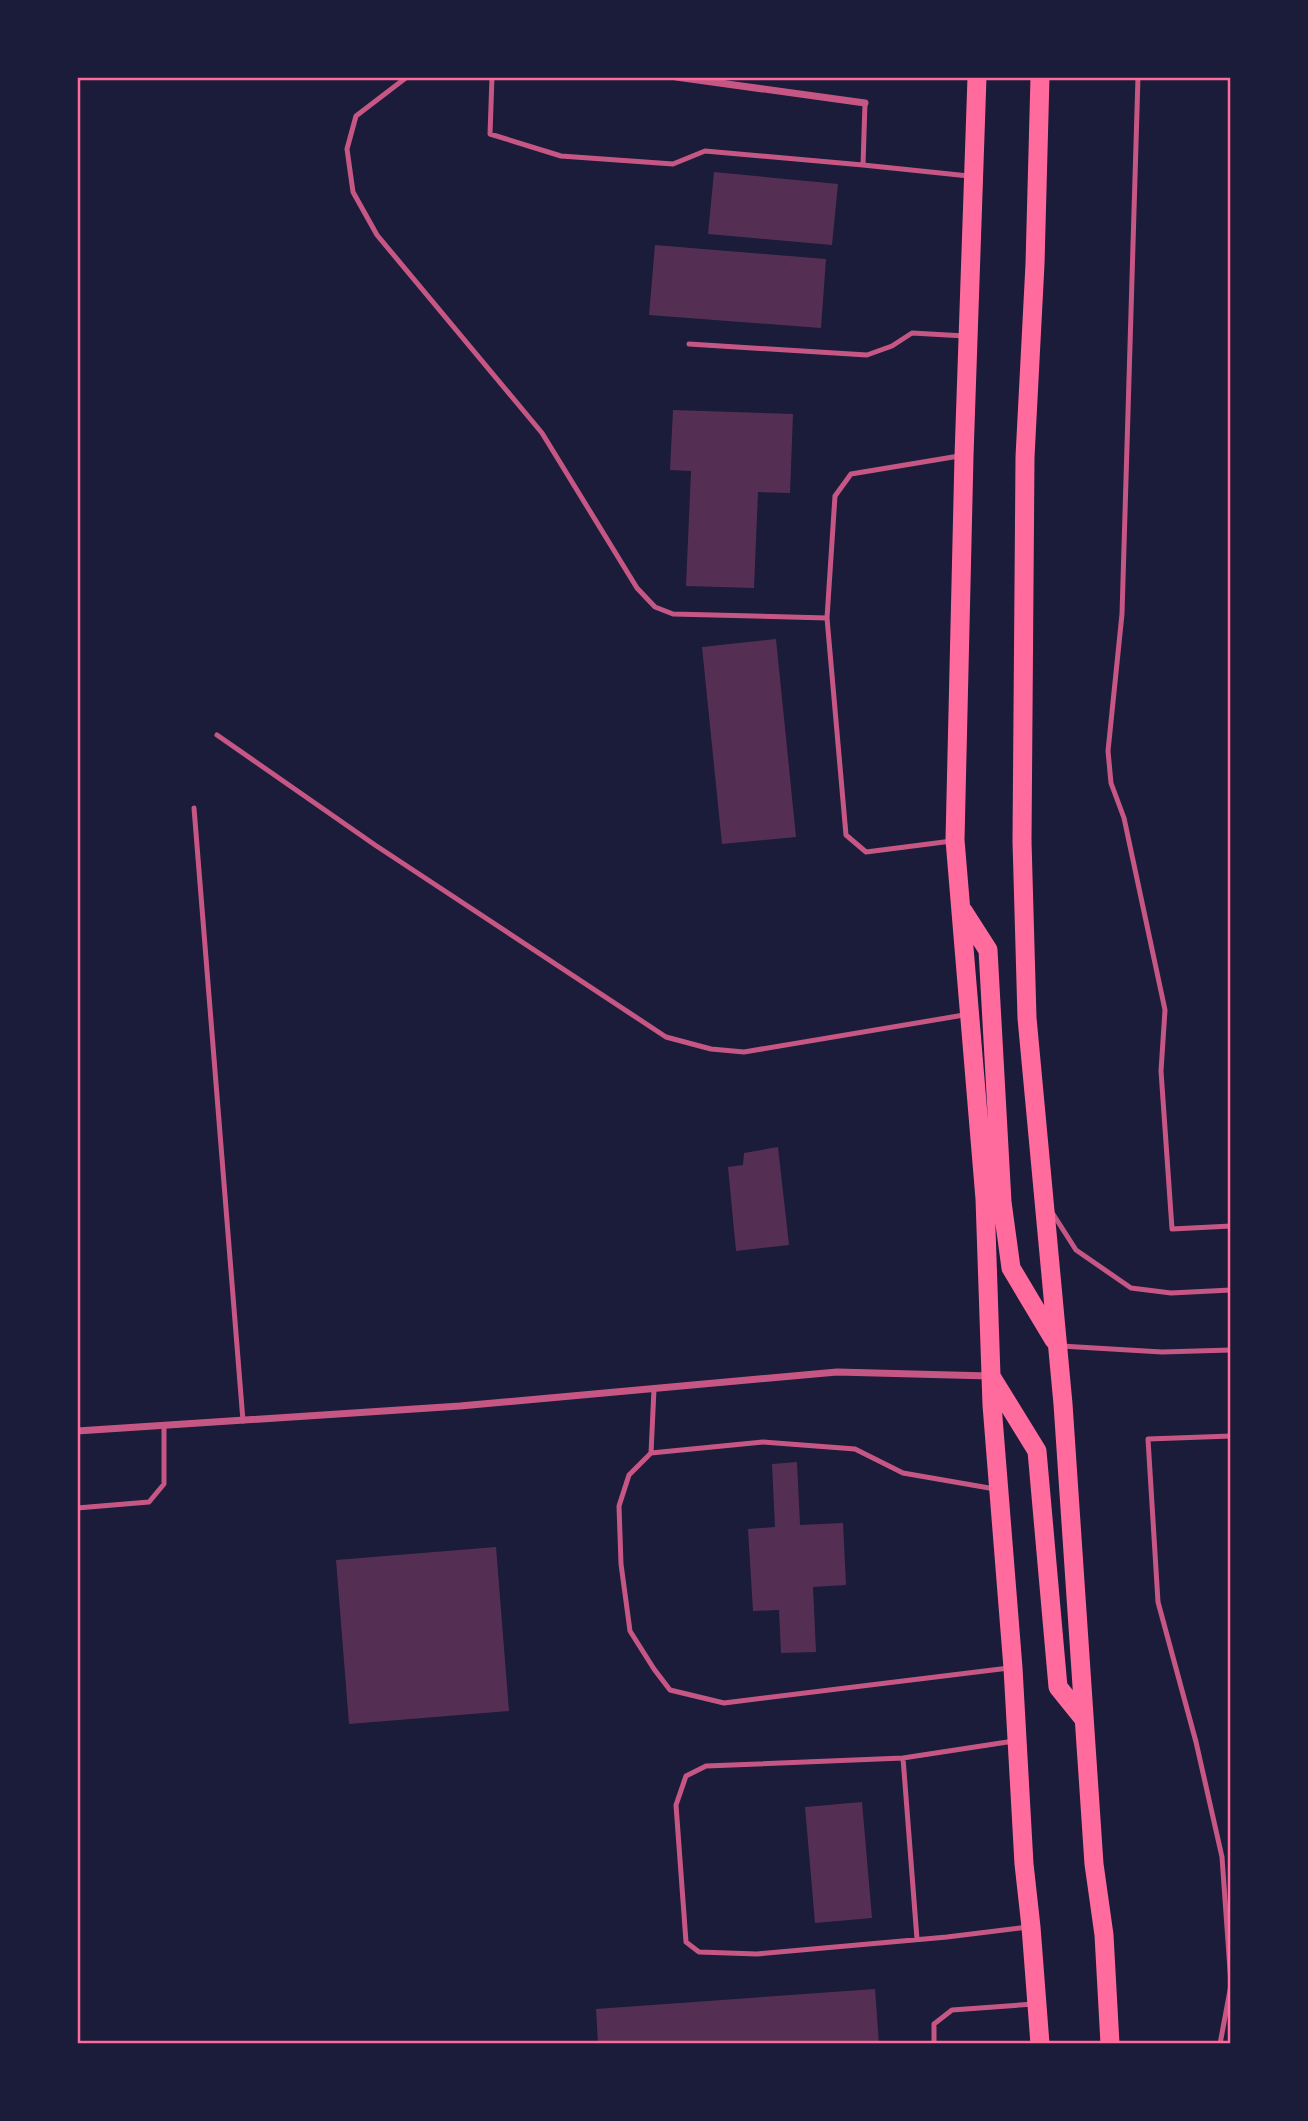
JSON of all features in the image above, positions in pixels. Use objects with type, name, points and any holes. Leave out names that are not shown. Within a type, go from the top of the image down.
[{"type":"highway","points":[[977,77],[955,840],[985,1199],[990,1376],[1013,1668],[1024,1864],[1040,2044]]},
{"type":"highway","points":[[1040,77],[1035,264],[1025,457],[1022,841],[1027,1018],[1058,1346],[1083,1718],[1094,1864],[1104,1935],[1110,2044]]},
{"type":"highway","points":[[961,907],[988,950],[1002,1202],[1010,1268],[1058,1346]]},
{"type":"highway","points":[[990,1376],[1037,1451],[1058,1687],[1083,1718]]},
{"type":"street","points":[[676,77],[865,103]]},
{"type":"street","points":[[77,1431],[460,1406],[837,1372],[990,1376]]},
{"type":"lane","points":[[407,77],[356,116],[346,149],[353,192],[377,235],[542,433],[637,587],[655,607],[673,614],[827,618]]},
{"type":"lane","points":[[492,77],[490,134],[561,156],[673,164],[705,151],[973,177]]},
{"type":"lane","points":[[1138,77],[1122,614],[1108,751],[1111,783],[1124,818],[1165,1010],[1161,1071],[1172,1229],[1231,1226]]},
{"type":"lane","points":[[863,165],[865,103]]},
{"type":"lane","points":[[689,344],[867,355],[892,346],[912,333],[968,336]]},
{"type":"lane","points":[[955,840],[866,852],[846,835],[827,618],[835,496],[851,474],[964,456]]},
{"type":"lane","points":[[217,735],[375,845],[666,1037],[711,1049],[744,1052],[969,1014]]},
{"type":"lane","points":[[194,808],[243,1421]]},
{"type":"lane","points":[[1044,1200],[1076,1250],[1131,1288],[1171,1293],[1231,1290]]},
{"type":"lane","points":[[1058,1346],[1161,1352],[1231,1350]]},
{"type":"lane","points":[[652,1453],[654,1389]]},
{"type":"lane","points":[[77,1508],[149,1502],[164,1484],[164,1426]]},
{"type":"lane","points":[[1220,2044],[1231,1985],[1222,1857],[1196,1742],[1158,1602],[1149,1439],[1231,1436]]},
{"type":"lane","points":[[999,1490],[903,1473],[855,1449],[763,1442],[652,1453],[629,1475],[619,1506],[621,1564],[629,1631],[670,1690],[724,1703],[1013,1668]]},
{"type":"lane","points":[[1017,1740],[903,1758],[706,1766],[686,1776],[676,1805],[686,1942],[699,1952],[757,1954],[1031,1927]]},
{"type":"lane","points":[[903,1758],[917,1938]]},
{"type":"lane","points":[[934,2044],[934,2024],[952,2010],[1037,2003]]},
{"type":"building","points":[[714,172],[838,184],[832,245],[708,234]]},
{"type":"building","points":[[655,245],[826,259],[821,328],[649,315]]},
{"type":"building","points":[[673,410],[793,414],[790,493],[758,492],[754,588],[686,586],[691,471],[670,470]]},
{"type":"building","points":[[776,639],[796,837],[722,844],[702,647]]},
{"type":"building","points":[[778,1147],[789,1245],[736,1251],[728,1167],[743,1165],[744,1153]]},
{"type":"building","points":[[797,1462],[800,1525],[843,1523],[846,1585],[813,1587],[816,1652],[781,1653],[779,1610],[753,1611],[748,1529],[775,1527],[772,1464]]},
{"type":"building","points":[[496,1547],[509,1711],[349,1724],[336,1560]]},
{"type":"building","points":[[862,1802],[872,1918],[815,1923],[805,1807]]},
{"type":"building","points":[[875,1989],[879,2044],[598,2044],[596,2009]]}]
